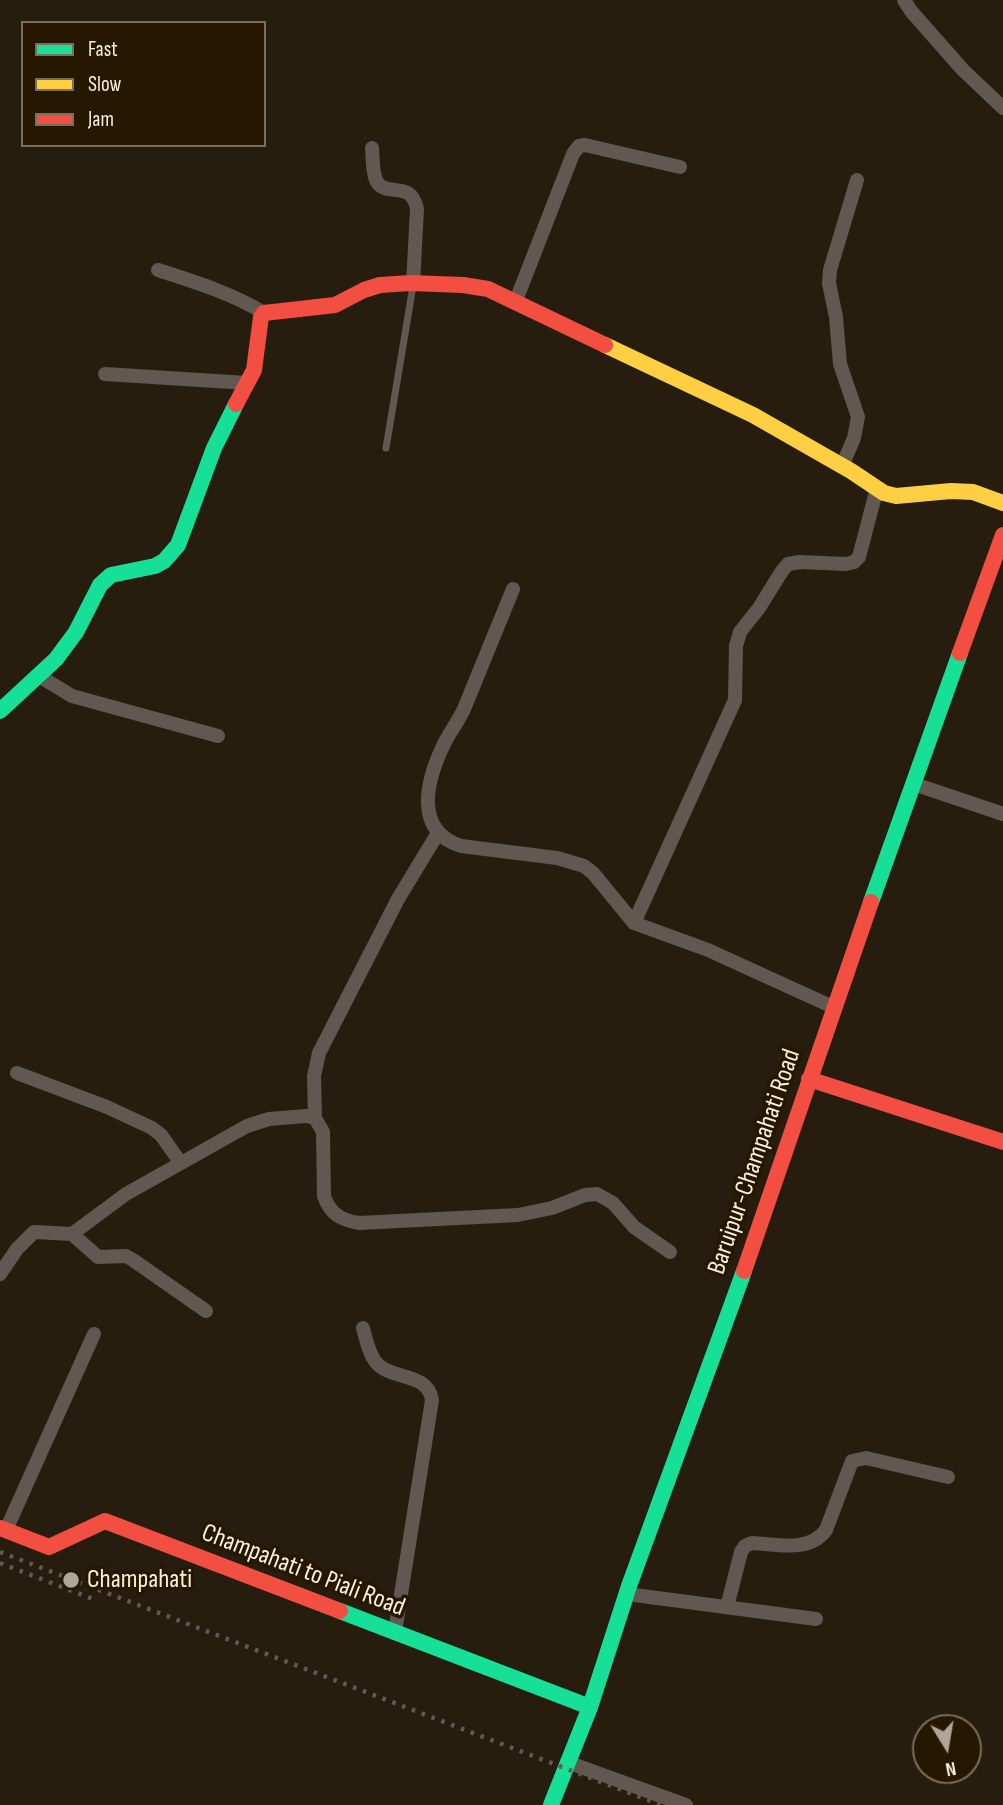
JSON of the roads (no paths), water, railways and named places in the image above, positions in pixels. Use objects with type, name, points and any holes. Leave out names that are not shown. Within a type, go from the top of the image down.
[{"type":"street","points":[[905,0],[911,11],[963,70],[1003,108]]},
{"type":"street","points":[[516,303],[573,153],[579,146],[585,145],[680,167]]},
{"type":"street","points":[[372,148],[375,179],[379,185],[404,190],[415,200],[417,209],[413,284]]},
{"type":"street","points":[[842,466],[855,438],[858,417],[840,363],[836,317],[829,283],[830,270],[857,180]]},
{"type":"street","points":[[158,270],[231,295],[264,313],[333,306],[346,302],[370,287],[467,284],[488,289],[753,415],[877,488],[896,496],[951,491],[973,492],[1003,503]]},
{"type":"street","points":[[0,712],[56,659],[76,632],[100,585],[111,575],[155,566],[170,556],[178,545],[214,448],[254,370],[261,317],[264,313]]},
{"type":"street","points":[[105,374],[247,383]]},
{"type":"street","points":[[634,923],[728,720],[735,700],[736,646],[740,632],[788,564],[846,564],[859,557],[877,488]]},
{"type":"street","name":"Baruipur-Champahati Road","points":[[551,1805],[590,1707],[627,1594],[732,1306],[833,1007],[1003,535]]},
{"type":"street","points":[[513,589],[461,717],[435,765],[428,808],[431,824],[447,841],[461,846],[556,858],[584,866],[593,873],[634,923],[708,950],[833,1007]]},
{"type":"street","points":[[39,677],[72,696],[218,736]]},
{"type":"street","points":[[914,784],[1003,814]]},
{"type":"street","points":[[438,833],[398,899],[319,1053],[314,1076],[315,1118],[323,1132],[324,1196],[335,1214],[344,1221],[359,1223],[518,1215],[552,1208],[584,1195],[597,1194],[613,1203],[635,1227],[670,1252]]},
{"type":"street","points":[[18,1073],[107,1107],[152,1128],[161,1135],[180,1162]]},
{"type":"street","points":[[809,1079],[1003,1142]]},
{"type":"street","points":[[72,1234],[126,1194],[247,1126],[288,1116],[315,1118]]},
{"type":"street","points":[[0,1274],[34,1232],[72,1234],[98,1257],[126,1256],[133,1260],[206,1311]]},
{"type":"street","points":[[363,1328],[376,1363],[389,1371],[426,1384],[431,1390],[432,1400],[395,1632]]},
{"type":"street","points":[[3,1529],[94,1334]]},
{"type":"street","points":[[727,1607],[741,1552],[745,1546],[752,1543],[799,1546],[821,1538],[827,1530],[852,1461],[866,1458],[948,1477]]},
{"type":"street","name":"Champahati to Piali Road","points":[[3,1529],[49,1546],[105,1521],[590,1707]]},
{"type":"street","points":[[627,1594],[816,1619]]},
{"type":"street","points":[[567,1762],[686,1805]]},
{"type":"lane","points":[[386,448],[413,284]]},
{"type":"railway","points":[[0,1552],[661,1805]]},
{"type":"railway","points":[[0,1563],[98,1601]]},
{"type":"place","name":"Champahati","points":[[71,1580]]}]
